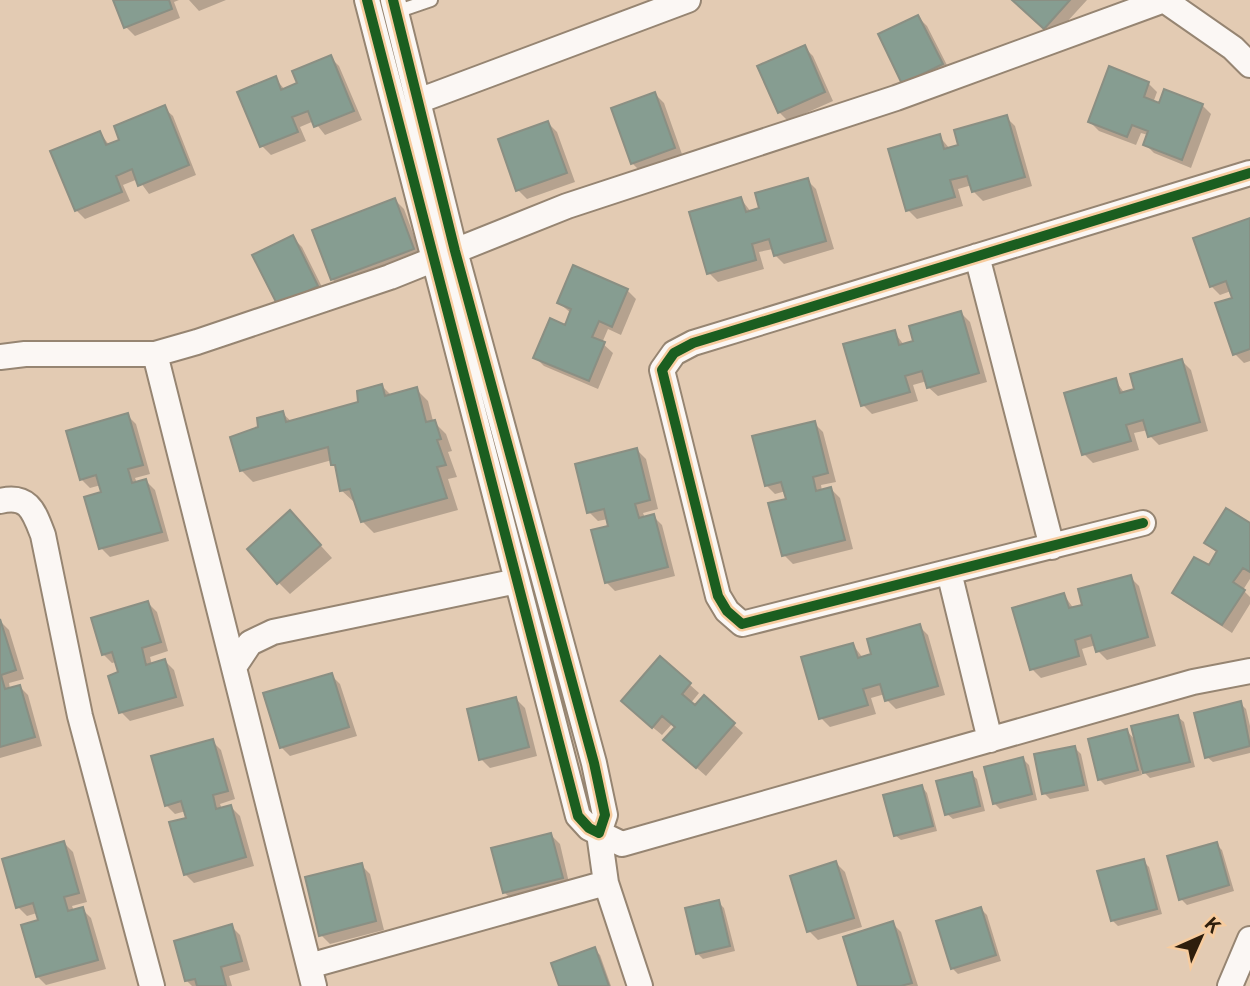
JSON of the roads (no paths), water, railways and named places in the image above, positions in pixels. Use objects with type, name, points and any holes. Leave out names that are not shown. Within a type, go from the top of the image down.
[{"type":"street","points":[[367,0],[594,763],[605,815],[599,833],[606,883],[640,986]]},
{"type":"street","points":[[418,101],[688,0]]},
{"type":"street","points":[[0,357],[25,354],[155,355],[377,281],[567,206],[896,98],[1164,0],[1233,48],[1250,65]]},
{"type":"street","points":[[394,6],[418,101],[444,255],[517,580],[578,816],[589,828],[622,844],[1193,682],[1250,671]]},
{"type":"street","points":[[1143,523],[742,624],[727,611],[718,596],[662,370],[674,352],[693,343],[1250,173]]},
{"type":"street","points":[[977,256],[1052,547]]},
{"type":"street","points":[[155,355],[312,976],[606,883]]},
{"type":"street","points":[[0,501],[23,501],[33,510],[43,535],[80,716],[152,986]]},
{"type":"street","points":[[949,572],[990,740]]},
{"type":"street","points":[[234,667],[250,643],[273,632],[517,580]]},
{"type":"street","points":[[1230,986],[1250,939]]},
{"type":"lane","points":[[394,6],[432,0]]}]
